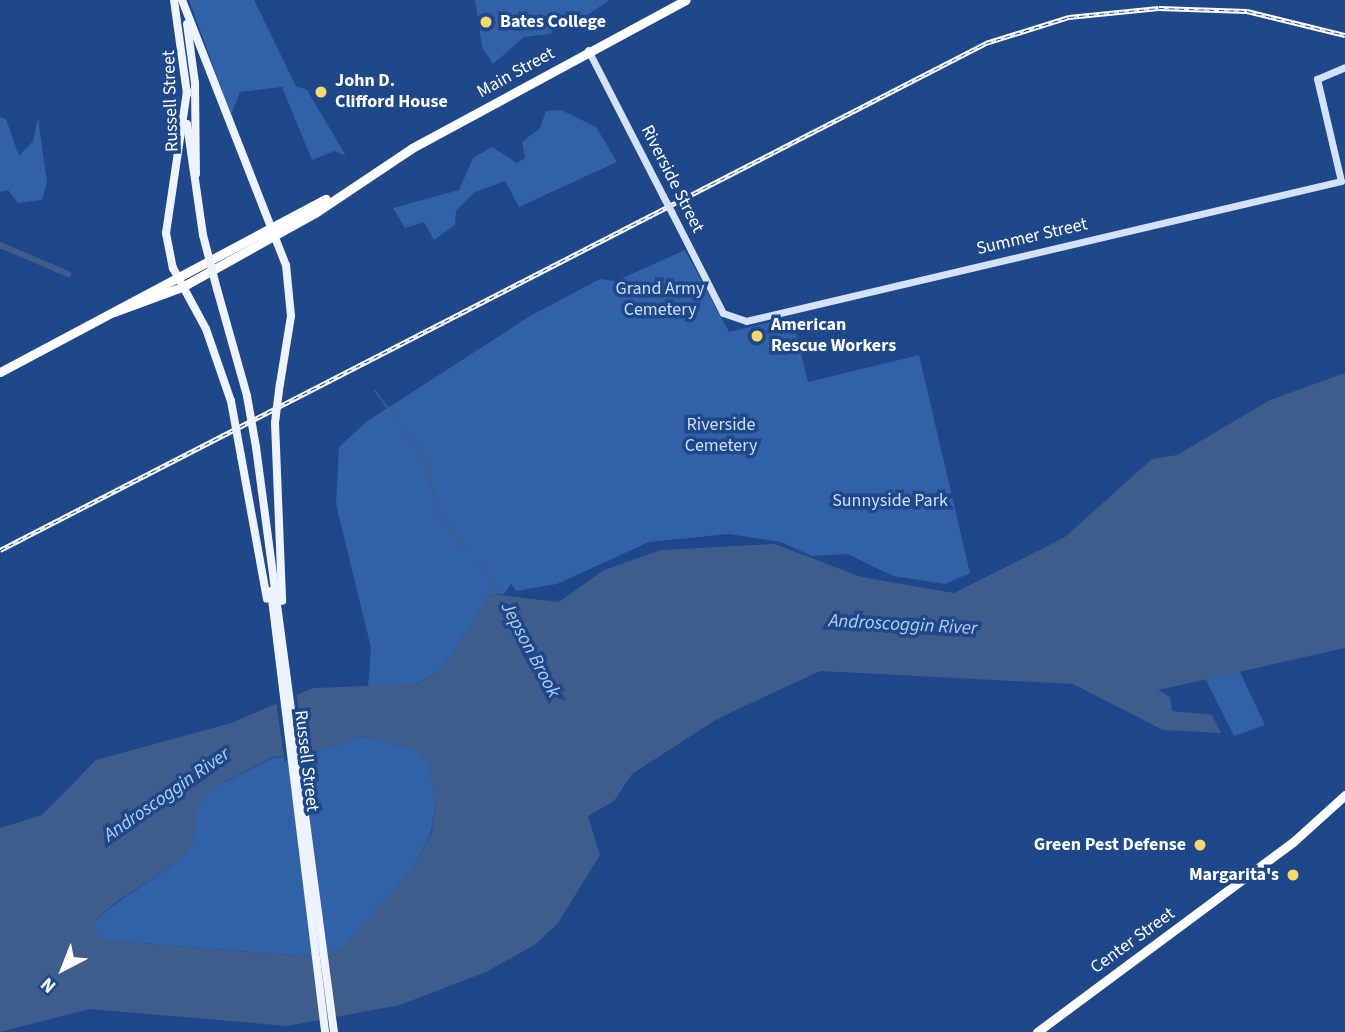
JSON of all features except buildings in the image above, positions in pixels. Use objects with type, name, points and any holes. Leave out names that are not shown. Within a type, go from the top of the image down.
[{"type":"highway","name":"Main Street","points":[[114,312],[182,287],[276,235],[328,199],[588,50],[686,0]]},
{"type":"highway","name":"Main Street","points":[[0,372],[272,224],[328,199]]},
{"type":"highway","name":"Center Street","points":[[1037,1032],[1293,842],[1345,795]]},
{"type":"main road","name":"Russell Street","points":[[174,0],[187,91],[196,202],[202,235],[247,396],[256,447],[323,975]]},
{"type":"main road","name":"Russell Street","points":[[182,0],[195,83],[196,202]]},
{"type":"main road","points":[[182,0],[272,224],[292,298],[275,422],[279,636]]},
{"type":"main road","points":[[187,91],[165,215],[176,275],[206,329],[231,401],[279,636]]},
{"type":"main road","points":[[323,975],[326,1032]]},
{"type":"main road","points":[[323,975],[334,1032]]},
{"type":"street","name":"Riverside Street","points":[[588,50],[731,320]]},
{"type":"street","name":"Summer Street","points":[[731,320],[1341,181],[1318,75],[1345,66]]},
{"type":"green space","points":[[189,0],[254,0],[296,86],[307,90],[346,156],[335,151],[312,160],[282,87],[240,92],[231,115]]},
{"type":"green space","points":[[475,0],[610,0],[584,17],[556,19],[551,34],[524,37],[493,64],[482,47]]},
{"type":"green space","points":[[561,110],[596,127],[617,162],[519,207],[505,181],[475,192],[456,211],[455,225],[434,240],[424,222],[405,228],[393,208],[459,190],[473,158],[492,147],[517,163],[525,158],[522,142],[540,128],[546,111]]},
{"type":"green space","points":[[0,117],[6,119],[19,156],[33,141],[38,118],[47,182],[42,200],[18,203],[8,190],[0,192]]},
{"type":"green space","points":[[685,250],[729,332],[792,317],[808,382],[919,355],[970,573],[945,584],[893,576],[848,554],[812,556],[781,542],[729,534],[649,542],[557,584],[516,591],[511,584],[504,594],[491,594],[441,670],[416,684],[368,688],[371,648],[336,504],[339,447],[366,422],[530,316],[600,279],[616,281]]},
{"type":"green space","points":[[1239,670],[1265,725],[1234,736],[1204,676]]},
{"type":"green space","points":[[364,736],[419,751],[429,763],[436,805],[430,835],[412,870],[341,949],[312,957],[103,940],[95,934],[96,920],[181,859],[193,842],[196,810],[211,789],[273,758],[310,754]]},
{"type":"water","name":"Androscoggin River","points":[[1345,373],[1345,648],[1158,690],[1170,697],[1172,711],[1212,715],[1221,733],[1163,730],[1073,684],[820,671],[717,719],[632,774],[614,801],[588,816],[600,855],[558,923],[536,944],[486,972],[400,1005],[287,1026],[90,1009],[0,1032],[0,828],[42,815],[96,760],[231,723],[313,688],[417,684],[441,670],[491,594],[559,602],[604,570],[661,550],[775,544],[861,577],[954,593],[1065,537],[1152,459],[1177,455],[1270,400]],"holes":[[[364,736],[419,751],[429,763],[436,805],[431,834],[412,870],[341,949],[312,957],[104,940],[96,933],[96,920],[111,906],[181,859],[193,842],[197,809],[211,789],[273,757],[310,754]]]},
{"type":"pier","points":[[296,692],[305,758],[285,761],[275,695]]},
{"type":"waterway","name":"Jepson Brook","points":[[0,245],[68,274]]},
{"type":"waterway","name":"Jepson Brook","points":[[375,391],[423,455],[439,514],[468,551]]},
{"type":"waterway","name":"Jepson Brook","points":[[479,564],[500,595]]},
{"type":"railway","points":[[0,550],[986,43],[1069,17],[1159,8],[1247,11],[1345,35]]},
{"type":"place","name":"Bates College","points":[[486,22]]},
{"type":"place","name":"John D. Clifford House","points":[[321,92]]},
{"type":"place","name":"American Rescue Workers","points":[[757,336]]},
{"type":"place","name":"Green Pest Defense","points":[[1200,845]]},
{"type":"place","name":"Margarita's","points":[[1293,875]]},
{"type":"park label","name":"Grand Army Cemetery","points":[[660,300]]},
{"type":"park label","name":"Riverside Cemetery","points":[[721,436]]},
{"type":"park label","name":"Sunnyside Park","points":[[890,501]]}]
